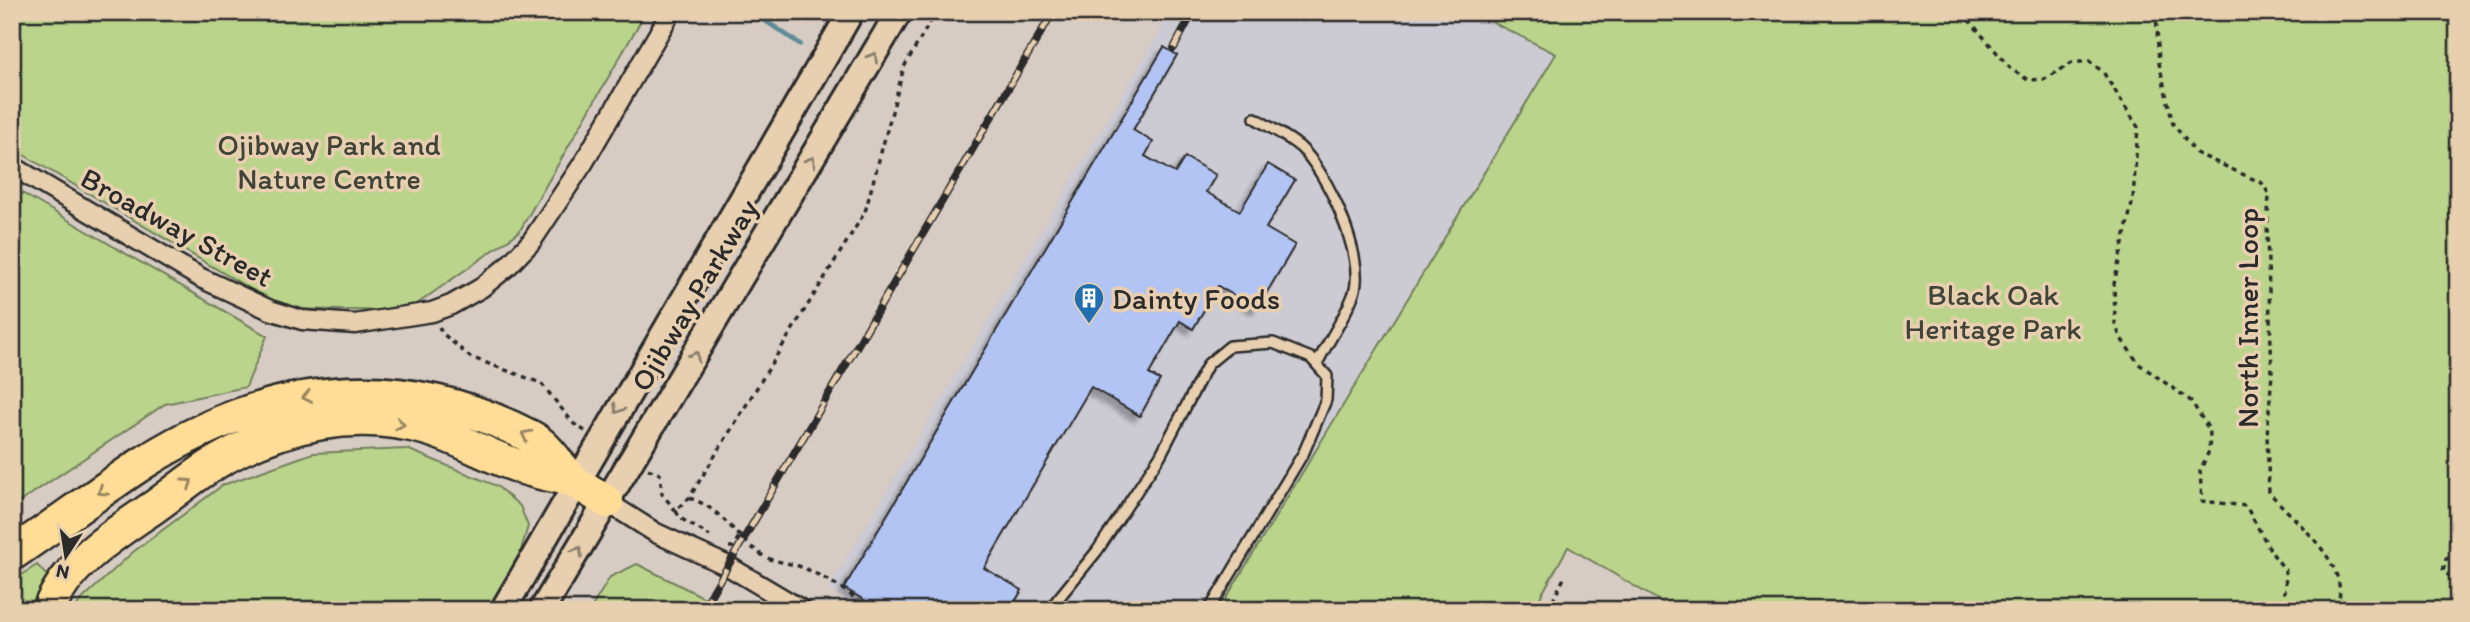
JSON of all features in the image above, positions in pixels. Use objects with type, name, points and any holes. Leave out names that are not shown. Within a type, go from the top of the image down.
[{"type":"highway","points":[[12,554],[145,462],[226,421],[267,407],[313,396],[358,391],[398,393],[451,404],[485,416],[535,439],[576,482],[607,502]]},
{"type":"highway","points":[[48,610],[71,573],[103,543],[222,459],[266,437],[320,422],[375,419],[423,428],[468,443],[518,466],[576,482]]},
{"type":"main road","name":"Ojibway Parkway","points":[[503,610],[851,12]]},
{"type":"main road","name":"Ojibway Parkway","points":[[542,610],[899,12]]},
{"type":"street","name":"Broadway Street","points":[[12,166],[201,278],[270,310],[302,320],[355,324],[432,313],[481,288],[531,242],[584,162],[671,12]]},
{"type":"street","points":[[607,502],[656,533],[728,566],[802,610]]},
{"type":"lane","points":[[1255,118],[1301,148],[1342,212],[1354,257],[1355,291],[1317,364]]},
{"type":"lane","points":[[1049,610],[1097,551],[1160,456],[1208,365],[1230,346],[1273,343],[1311,358],[1317,364],[1327,376],[1326,400],[1304,452],[1209,610]]},
{"type":"path","points":[[1962,12],[2011,69],[2028,80],[2045,79],[2072,63],[2089,61],[2103,72],[2138,127],[2133,200],[2114,284],[2115,323],[2120,337],[2139,364],[2191,401],[2210,431],[2209,452],[2200,471],[2202,501],[2246,506],[2272,553],[2285,570],[2286,589],[2279,602],[2265,610]]},
{"type":"path","name":"North Inner Loop","points":[[2156,12],[2160,63],[2172,124],[2196,153],[2262,183],[2269,194],[2267,235],[2272,373],[2267,435],[2269,492],[2331,558],[2340,585],[2340,600],[2336,610]]},
{"type":"path","points":[[689,498],[712,508],[767,558],[803,568],[855,597],[868,610]]},
{"type":"path","points":[[676,512],[680,518],[716,540]]},
{"type":"path","points":[[727,546],[733,547],[740,534]]},
{"type":"path","points":[[2458,554],[2446,559],[2443,571],[2458,582]]},
{"type":"path","points":[[1548,610],[1565,576]]},
{"type":"shaded area","points":[[1171,12],[1472,12],[1557,54],[1219,610],[864,610],[828,589]]},
{"type":"green space","name":"Ojibway Park and Nature Centre","points":[[12,12],[646,12],[519,232],[407,311],[284,309],[12,148]]},
{"type":"green space","name":"Black Oak Heritage Park","points":[[1472,12],[2458,12],[2458,610],[1675,610],[1568,547],[1533,610],[1219,610],[1556,54]]},
{"type":"green space","points":[[15,189],[267,336],[246,387],[165,404],[12,507],[12,194]]},
{"type":"green space","points":[[407,449],[497,486],[520,506],[528,526],[517,564],[489,610],[75,610],[79,602],[133,552],[223,485],[313,453]]},
{"type":"green space","points":[[637,564],[729,610],[590,610],[610,577]]},
{"type":"green space","points":[[37,565],[49,578],[32,610],[12,610],[12,581]]},
{"type":"building","name":"Dainty Foods","points":[[1164,47],[1177,55],[1133,130],[1153,142],[1145,156],[1175,173],[1185,157],[1216,175],[1206,192],[1240,211],[1268,164],[1295,180],[1266,228],[1295,245],[1257,309],[1218,286],[1193,329],[1180,321],[1149,374],[1160,380],[1140,416],[1091,387],[984,568],[1022,590],[1010,610],[881,610],[844,588]]},
{"type":"waterway","points":[[752,12],[800,44]]},
{"type":"railway","points":[[702,610],[1053,12]]},
{"type":"railway","points":[[1174,48],[1193,12]]},
{"type":"place","name":"Dainty Foods","points":[[1089,325]]}]
